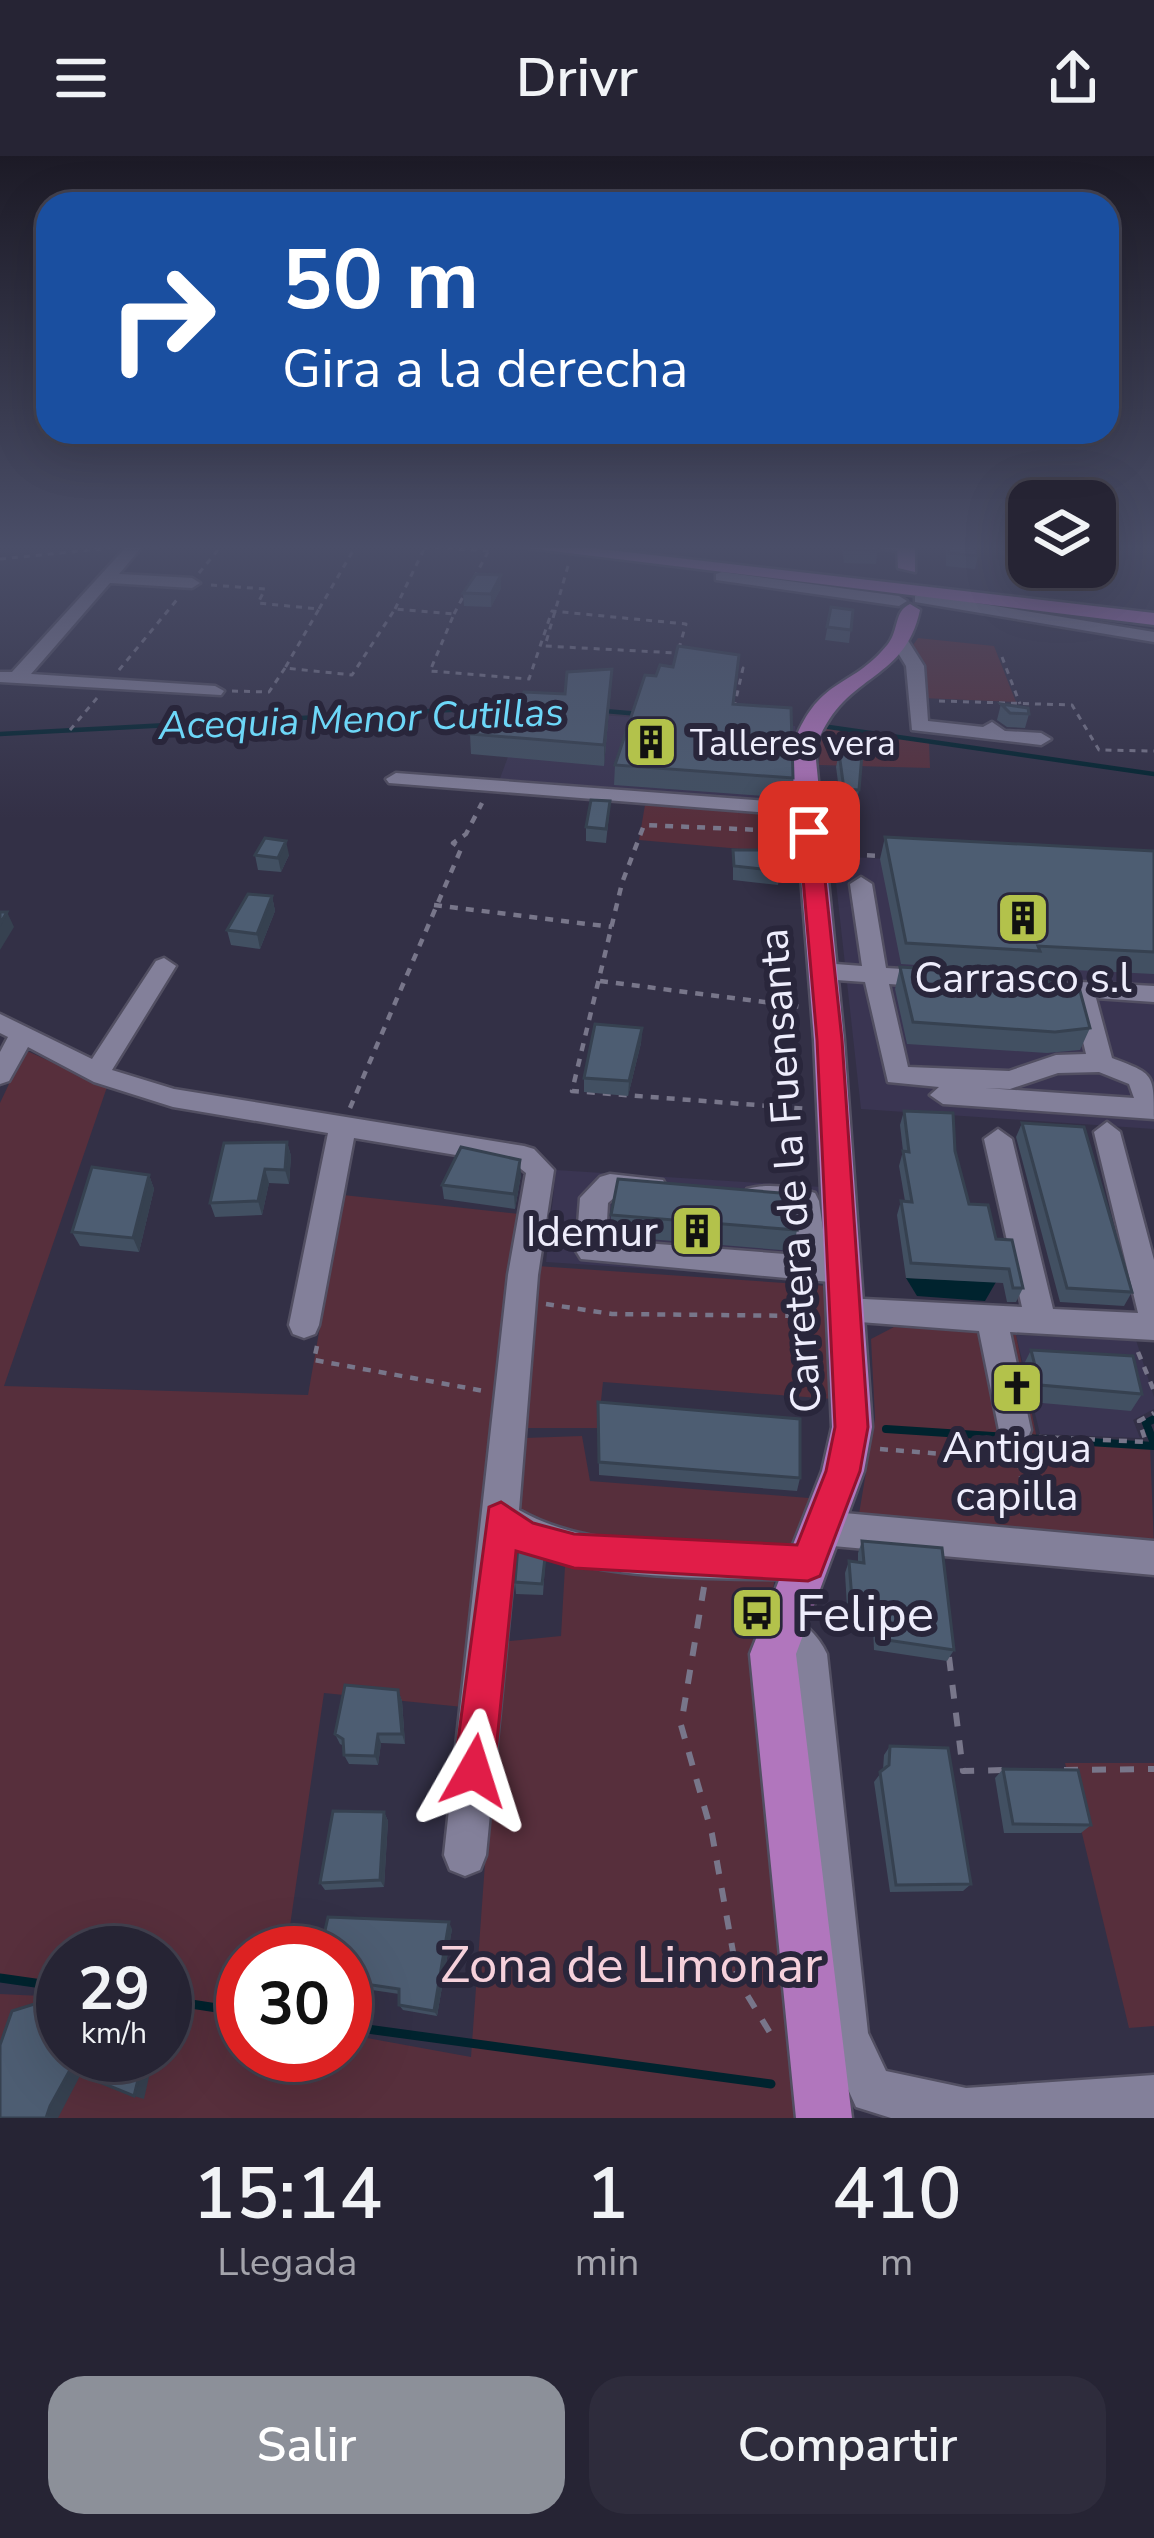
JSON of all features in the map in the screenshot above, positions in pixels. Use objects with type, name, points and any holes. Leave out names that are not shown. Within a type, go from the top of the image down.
[{"type":"main road","name":"Carretera de la Fuensanta","points":[[824,2118],[773,1654],[848,1446],[844,1315],[827,1269],[832,1111],[803,750],[809,718],[830,693],[887,658],[894,636]]},
{"type":"street","points":[[8,678],[50,636]]},
{"type":"street","points":[[912,636],[919,726],[993,734],[992,728],[1000,736],[1041,739]]},
{"type":"street","points":[[8,678],[215,691]]},
{"type":"street","points":[[396,779],[493,786],[809,832]]},
{"type":"street","points":[[861,884],[899,1093],[1153,1109],[1140,1078],[1101,1063],[1056,1064],[1010,1080],[896,1076]]},
{"type":"street","points":[[97,1073],[164,966]]},
{"type":"street","points":[[822,971],[1154,994]]},
{"type":"street","points":[[977,982],[1082,989],[1101,1063]]},
{"type":"street","points":[[0,1075],[11,1028],[97,1073],[173,1097],[524,1156],[540,1170],[522,1295],[465,1855]]},
{"type":"street","points":[[304,1325],[344,1124]]},
{"type":"street","points":[[844,1315],[1145,1324],[1107,1132]]},
{"type":"street","points":[[998,1139],[1040,1319]]},
{"type":"street","points":[[675,1190],[610,1185],[594,1198],[591,1251],[827,1269],[805,1201],[718,1194]]},
{"type":"street","points":[[992,1318],[1016,1442]]},
{"type":"street","points":[[501,1518],[524,1538],[574,1551],[710,1558],[815,1546],[1035,1547],[1154,1558]]},
{"type":"street","points":[[782,1629],[808,1654],[846,2036],[872,2091],[966,2111],[1154,2098]]},
{"type":"path","points":[[115,675],[147,636]]},
{"type":"path","points":[[215,691],[269,692],[304,636]]},
{"type":"path","points":[[285,668],[352,675],[378,636]]},
{"type":"path","points":[[445,636],[430,671],[529,679],[544,636]]},
{"type":"path","points":[[548,636],[545,646],[676,656],[682,636]]},
{"type":"path","points":[[1002,657],[1020,704]]},
{"type":"path","points":[[721,665],[743,668],[732,715]]},
{"type":"path","points":[[70,730],[100,693]]},
{"type":"path","points":[[916,700],[1072,705],[1099,750],[1154,751]]},
{"type":"path","points":[[344,1124],[461,849],[452,843],[466,834],[493,786]]},
{"type":"path","points":[[832,1111],[572,1091],[612,927],[644,825],[809,832],[903,857]]},
{"type":"path","points":[[434,905],[612,927]]},
{"type":"path","points":[[599,981],[826,1010]]},
{"type":"path","points":[[522,1295],[550,1306],[612,1314],[844,1315]]},
{"type":"path","points":[[304,1325],[322,1320],[314,1360],[467,1385],[512,1401]]},
{"type":"path","points":[[1145,1324],[1154,1391]]},
{"type":"path","points":[[848,1446],[1145,1442],[1139,1421],[1154,1413]]},
{"type":"path","points":[[1016,1442],[1035,1547]]},
{"type":"path","points":[[710,1558],[681,1725],[712,1834],[738,1980],[771,2040],[817,2045]]},
{"type":"path","points":[[949,1654],[963,1771],[1010,1771]]},
{"type":"path","points":[[1058,1770],[1154,1769]]},
{"type":"shaded area","points":[[525,711],[795,726],[807,807],[499,781]]},
{"type":"shaded area","points":[[833,856],[1154,874],[1154,1129],[861,1109]]},
{"type":"shaded area","points":[[556,1170],[822,1187],[820,1280],[546,1262]]},
{"type":"shaded area","points":[[1016,1335],[1136,1340],[1154,1397],[1154,1409],[1133,1420],[1140,1438],[1040,1434]]},
{"type":"green space","points":[[918,638],[994,646],[1016,702],[922,698],[911,648]]},
{"type":"green space","points":[[822,726],[929,742],[930,768],[819,765]]},
{"type":"green space","points":[[645,805],[800,810],[799,854],[639,840]]},
{"type":"green space","name":"Zona de Limonar","points":[[25,1050],[107,1087],[4,1386],[308,1395],[343,1195],[519,1214],[463,1707],[324,1693],[290,1926],[216,1926],[216,2082],[372,2082],[372,2039],[471,2057],[501,1642],[561,1636],[566,1549],[775,1578],[758,1665],[796,2118],[0,2118],[0,1994],[36,1996],[36,2082],[192,2082],[192,1926],[36,1926],[36,1982],[0,1977],[0,1103]]},
{"type":"green space","points":[[537,1266],[828,1286],[833,1399],[603,1382],[598,1428],[522,1428]]},
{"type":"green space","points":[[894,1327],[1016,1335],[1037,1439],[1150,1445],[1154,1547],[857,1526],[875,1418],[871,1339]]},
{"type":"green space","points":[[582,1436],[590,1481],[809,1498],[793,1547],[555,1535],[514,1506],[524,1438]]},
{"type":"green space","points":[[1065,1763],[1154,1763],[1154,2026],[1129,2028]]},
{"type":"water","points":[[906,1278],[996,1282],[985,1301],[917,1296]]},
{"type":"building","points":[[678,646],[739,655],[733,704],[791,708],[793,778],[615,765],[645,675],[656,676],[660,665],[673,667]]},
{"type":"building","points":[[612,669],[604,745],[470,734],[477,708],[517,712],[524,692],[565,694],[567,672]]},
{"type":"building","points":[[1001,704],[1028,708],[1029,714],[1010,713]]},
{"type":"building","points":[[839,753],[862,754],[859,790],[844,789]]},
{"type":"building","points":[[591,800],[610,801],[606,829],[586,827]]},
{"type":"building","name":"Carrasco s.l","points":[[885,837],[1154,851],[1154,952],[906,943]]},
{"type":"building","points":[[265,838],[286,841],[278,858],[255,855]]},
{"type":"building","points":[[733,850],[784,850],[781,871],[734,866]]},
{"type":"building","points":[[248,894],[272,896],[257,934],[227,930]]},
{"type":"building","points":[[900,967],[1048,976],[1051,988],[1080,991],[1090,1028],[1055,1032],[913,1022]]},
{"type":"building","points":[[595,1024],[642,1028],[629,1081],[584,1078]]},
{"type":"building","points":[[904,1111],[953,1113],[955,1151],[969,1204],[988,1205],[996,1239],[1012,1240],[1023,1288],[1013,1288],[1009,1269],[911,1263],[901,1201],[912,1202],[903,1151],[909,1152]]},
{"type":"building","points":[[1022,1123],[1084,1127],[1132,1292],[1067,1288]]},
{"type":"building","points":[[287,1142],[285,1170],[265,1169],[258,1201],[210,1203],[224,1143]]},
{"type":"building","points":[[461,1147],[520,1160],[514,1194],[442,1185]]},
{"type":"building","points":[[92,1167],[149,1175],[133,1238],[72,1232]]},
{"type":"building","points":[[618,1179],[792,1194],[797,1230],[611,1215]]},
{"type":"building","points":[[1031,1350],[1133,1356],[1142,1394],[1040,1385]]},
{"type":"building","points":[[598,1402],[800,1419],[800,1478],[599,1462]]},
{"type":"building","points":[[862,1541],[942,1548],[954,1650],[880,1639],[878,1615],[853,1613],[849,1561],[864,1563]]},
{"type":"building","points":[[518,1546],[546,1549],[542,1584],[515,1582]]},
{"type":"building","points":[[345,1685],[398,1690],[402,1734],[378,1734],[375,1756],[344,1755],[343,1739],[335,1734]]},
{"type":"building","points":[[890,1746],[948,1748],[971,1884],[896,1885],[880,1772],[889,1765]]},
{"type":"building","points":[[1003,1769],[1078,1770],[1091,1825],[1013,1824]]},
{"type":"building","points":[[333,1811],[384,1812],[380,1880],[320,1883]]},
{"type":"building","points":[[328,1917],[449,1922],[434,2011],[399,2005],[399,1989],[372,1985],[372,1926],[326,1926]]},
{"type":"building","points":[[36,2004],[36,2082],[63,2082],[46,2118],[0,2118],[0,2045],[12,2011]]},
{"type":"building","points":[[100,2082],[137,2082],[134,2096]]},
{"type":"waterway","name":"Acequia Menor Cutillas","points":[[0,734],[526,706]]},
{"type":"waterway","name":"Acequia Menor Cutillas","points":[[605,711],[640,714]]},
{"type":"waterway","name":"Acequia Menor Cutillas","points":[[822,726],[1154,774]]},
{"type":"waterway","points":[[1154,1419],[1146,1423],[1154,1443]]},
{"type":"waterway","points":[[886,1429],[1008,1437]]},
{"type":"waterway","points":[[1024,1438],[1154,1446]]},
{"type":"waterway","points":[[0,1978],[36,1983]]},
{"type":"waterway","points":[[192,2004],[216,2008]]},
{"type":"waterway","points":[[372,2030],[771,2084]]},
{"type":"place","name":"Talleres vera","points":[[651,742]]},
{"type":"place","name":"Carrasco s.l","points":[[1023,918]]},
{"type":"place","name":"Idemur","points":[[697,1231]]},
{"type":"place","name":"Antigua capilla","points":[[1017,1388]]},
{"type":"place","name":"Felipe","points":[[757,1613]]},
{"type":"route","points":[[474,1771],[501,1518],[524,1538],[574,1551],[808,1563],[843,1471],[852,1427],[849,1361],[830,1040],[809,832]]}]
